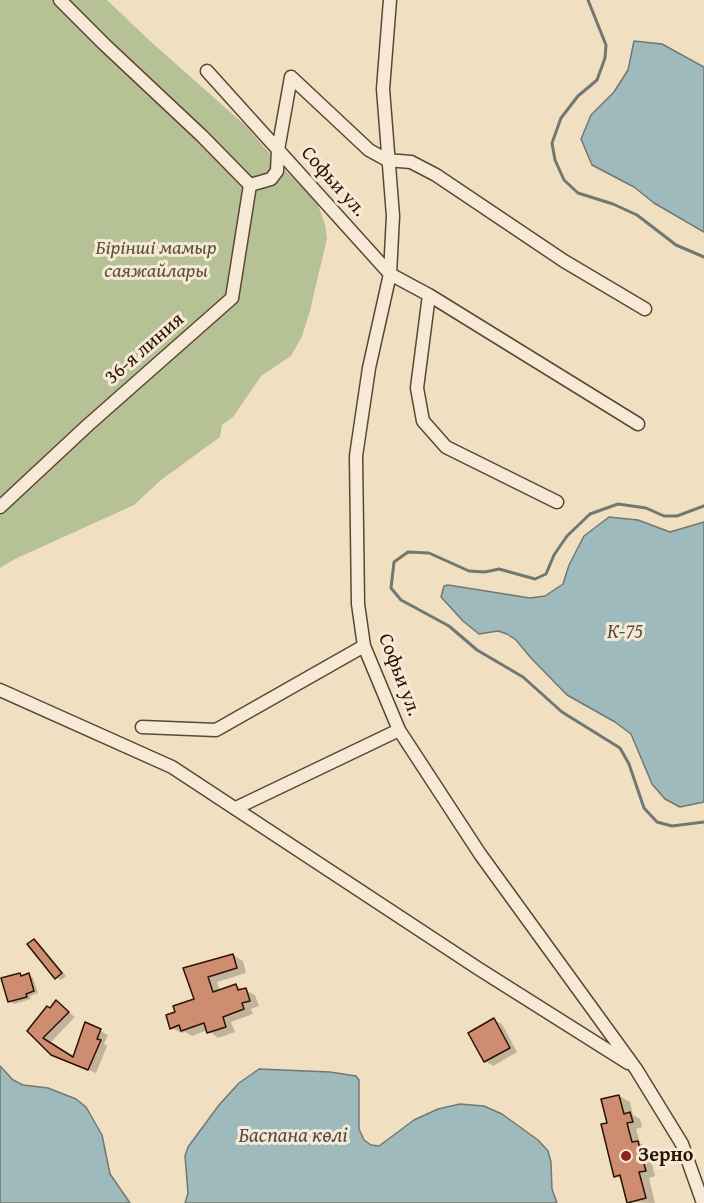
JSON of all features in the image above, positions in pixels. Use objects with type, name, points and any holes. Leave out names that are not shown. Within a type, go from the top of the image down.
[{"type":"street","points":[[60,0],[250,185],[272,178],[277,171],[278,150],[291,77],[369,150],[387,160],[411,162],[436,175],[564,261],[645,309]]},
{"type":"street","points":[[390,0],[383,89],[393,216],[390,274],[429,295],[638,424]]},
{"type":"street","name":"Софьи ул.","points":[[207,71],[390,274],[369,368],[356,456],[358,604],[364,646],[399,730],[480,854],[636,1069],[682,1144],[704,1203]]},
{"type":"street","name":"36-я линия","points":[[0,507],[88,425],[232,298],[250,185]]},
{"type":"street","points":[[429,295],[417,388],[423,421],[446,447],[557,502]]},
{"type":"street","points":[[142,727],[216,730],[364,646]]},
{"type":"street","points":[[0,690],[172,767],[479,969],[636,1069]]},
{"type":"street","points":[[236,808],[399,730]]},
{"type":"green space","name":"Бірінші мамыр саяжайлары","points":[[0,0],[107,0],[246,126],[277,162],[317,202],[325,224],[327,238],[302,336],[291,356],[261,376],[233,417],[222,425],[220,437],[161,480],[134,505],[0,568]]},
{"type":"water","points":[[634,41],[662,44],[704,67],[704,232],[654,203],[634,187],[592,165],[581,139],[591,115],[614,92],[628,70]]},
{"type":"water","name":"К-75","points":[[609,517],[638,520],[670,532],[704,522],[704,802],[680,807],[665,799],[652,784],[631,734],[615,722],[567,695],[516,640],[498,631],[479,634],[463,621],[441,597],[444,586],[448,585],[530,598],[545,596],[563,584],[569,565],[584,536]]},
{"type":"water","points":[[0,1066],[13,1080],[23,1085],[48,1088],[76,1099],[86,1107],[102,1135],[110,1174],[130,1203],[0,1203]]},
{"type":"water","name":"Баспана көлі","points":[[259,1069],[330,1072],[356,1076],[359,1080],[359,1129],[364,1140],[371,1145],[379,1146],[414,1120],[438,1109],[460,1104],[484,1106],[502,1114],[538,1140],[548,1151],[551,1162],[552,1189],[557,1203],[185,1203],[188,1193],[185,1156],[188,1147],[219,1105],[239,1083]]},
{"type":"building","points":[[34,939],[62,973],[55,979],[27,944]]},
{"type":"building","points":[[233,954],[237,968],[208,977],[213,992],[236,984],[238,990],[246,988],[250,1001],[242,1003],[244,1009],[223,1017],[226,1027],[207,1033],[204,1023],[181,1031],[179,1025],[170,1029],[166,1015],[175,1012],[173,1006],[194,999],[183,968]]},
{"type":"building","points":[[20,973],[21,976],[29,973],[34,991],[26,994],[27,997],[8,1002],[1,978]]},
{"type":"building","points":[[56,1000],[69,1012],[43,1038],[73,1057],[85,1022],[101,1029],[97,1039],[101,1040],[88,1070],[51,1055],[27,1031],[47,1006],[50,1008]]},
{"type":"building","points":[[494,1018],[510,1048],[484,1062],[468,1033]]},
{"type":"building","name":"Зерно","points":[[619,1095],[624,1114],[630,1112],[633,1122],[627,1123],[632,1142],[638,1141],[646,1171],[639,1172],[646,1198],[627,1203],[620,1175],[614,1177],[601,1124],[607,1123],[601,1099]]},
{"type":"waterway","points":[[588,0],[606,45],[605,58],[597,80],[578,96],[561,118],[552,143],[555,160],[564,180],[578,193],[613,204],[637,215],[676,245],[704,257]]},
{"type":"waterway","points":[[704,506],[677,516],[664,516],[646,508],[618,504],[590,514],[567,536],[554,555],[546,574],[535,579],[499,569],[485,572],[469,571],[429,553],[408,552],[394,562],[391,588],[401,600],[449,626],[477,650],[523,677],[562,712],[620,748],[629,764],[644,808],[657,822],[672,826],[704,822]]},
{"type":"place","name":"Зерно","points":[[626,1156]]}]
